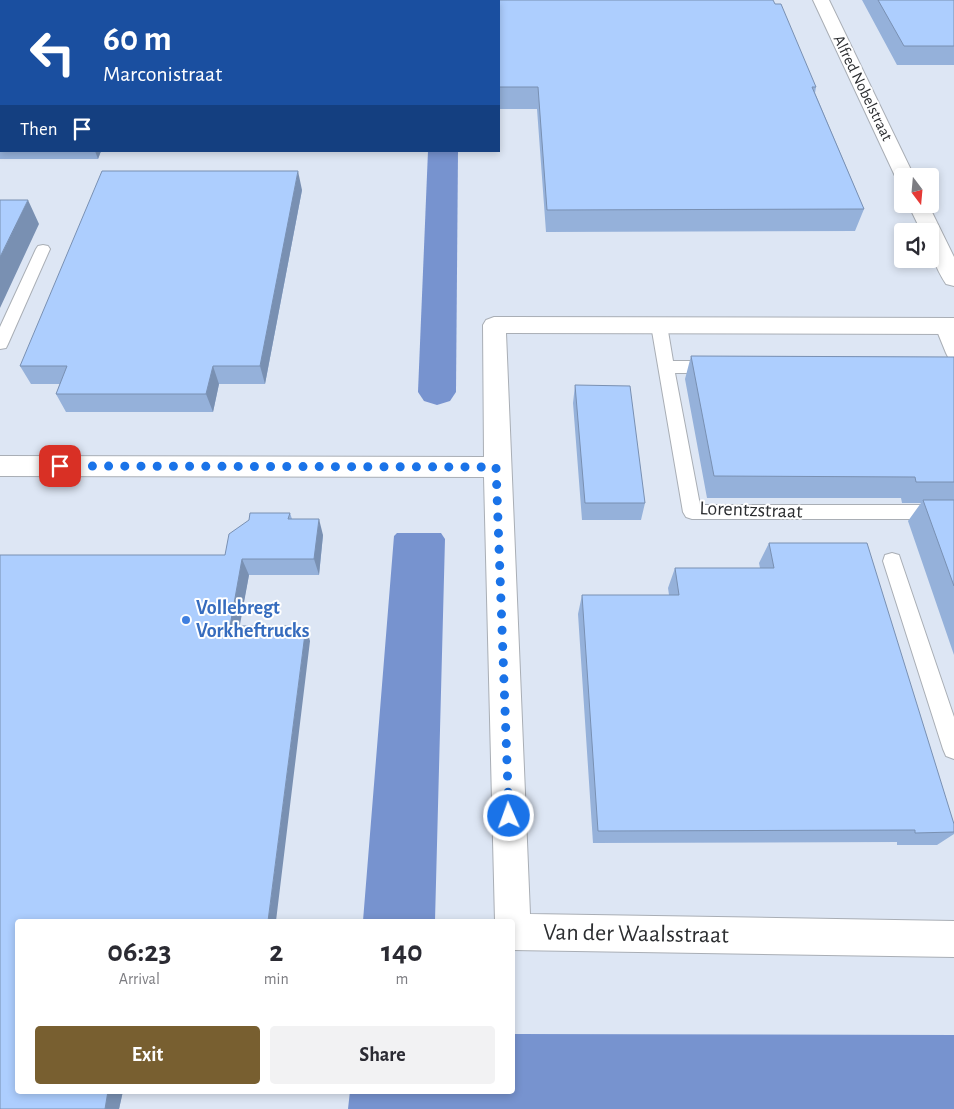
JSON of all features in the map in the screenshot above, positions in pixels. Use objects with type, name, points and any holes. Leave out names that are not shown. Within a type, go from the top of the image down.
[{"type":"street","name":"Alfred Nobelstraat","points":[[821,0],[901,168]]},
{"type":"street","points":[[922,213],[954,279]]},
{"type":"street","points":[[0,466],[496,467],[494,325],[948,326]]},
{"type":"street","name":"Van der Waalsstraat","points":[[496,467],[513,919]]},
{"type":"street","name":"Van der Waalsstraat","points":[[515,932],[954,939]]},
{"type":"lane","points":[[0,344],[43,249]]},
{"type":"lane","name":"Lorentzstraat","points":[[660,325],[692,512],[954,512]]},
{"type":"lane","points":[[948,326],[954,353]]},
{"type":"lane","points":[[666,367],[726,367]]},
{"type":"lane","points":[[892,561],[954,749]]},
{"type":"shaded area","points":[[500,0],[954,0],[954,1109],[0,1109],[0,152],[500,152]]},
{"type":"water","points":[[397,533],[441,533],[445,539],[435,919],[363,919],[394,536]]},
{"type":"water","points":[[515,1034],[954,1035],[954,1109],[348,1109],[350,1094],[515,1094]]},
{"type":"building","points":[[500,0],[773,0],[775,4],[781,4],[816,87],[812,87],[864,209],[547,210],[538,87],[500,87]]},
{"type":"building","points":[[878,0],[954,0],[954,46],[904,46]]},
{"type":"building","points":[[102,171],[298,171],[260,366],[213,366],[206,394],[56,394],[67,366],[20,366]]},
{"type":"building","points":[[0,200],[28,200],[0,257]]},
{"type":"building","points":[[691,356],[954,357],[954,482],[916,482],[915,477],[714,476]]},
{"type":"building","points":[[575,385],[630,386],[645,503],[585,503]]},
{"type":"building","points":[[923,500],[954,500],[954,586]]},
{"type":"building","points":[[250,513],[290,513],[288,519],[319,519],[314,559],[242,559],[230,626],[306,626],[268,919],[15,919],[15,1094],[108,1094],[105,1109],[0,1109],[0,555],[225,555],[229,534],[249,520]]},
{"type":"building","points":[[769,543],[867,543],[954,824],[954,832],[915,833],[915,830],[598,831],[582,595],[679,595],[675,568],[774,568]]},
{"type":"waterway","points":[[437,392],[443,152]]},
{"type":"place","name":"Vollebregt Vorkheftrucks","points":[[186,620]]},
{"type":"route","points":[[60,466],[496,467],[509,816]]}]
